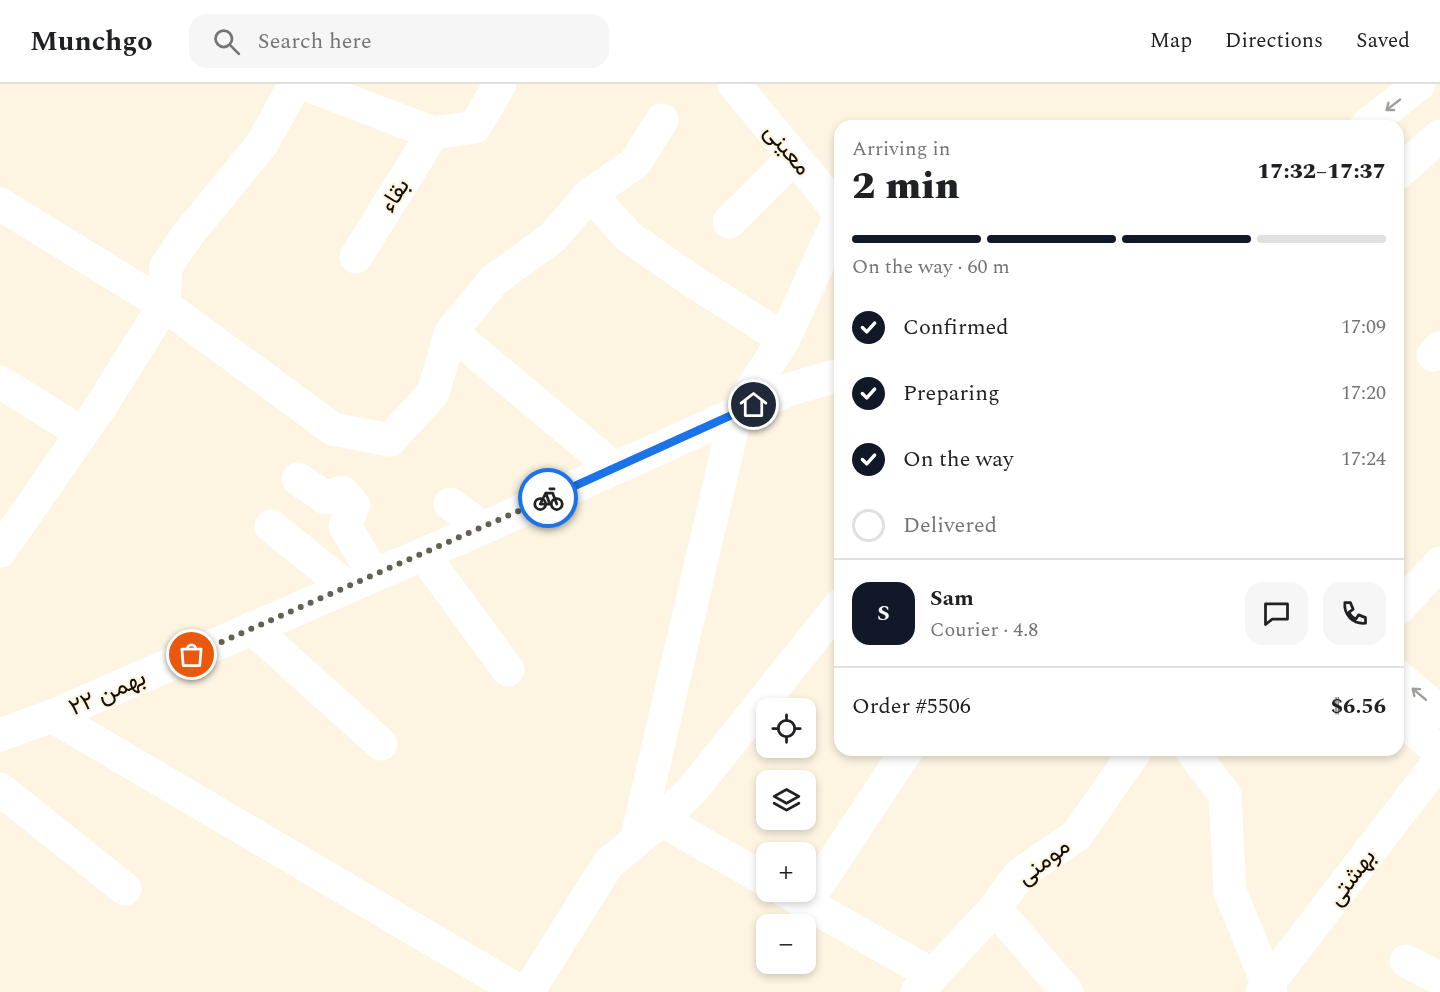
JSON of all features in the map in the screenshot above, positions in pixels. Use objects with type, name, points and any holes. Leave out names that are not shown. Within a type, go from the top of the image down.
[{"type":"street","points":[[3,542],[82,433],[164,305],[166,266],[189,233],[262,144],[295,84]]},
{"type":"street","points":[[306,84],[433,133],[475,127],[500,84]]},
{"type":"street","name":"معینی","points":[[734,84],[834,208]]},
{"type":"street","points":[[1374,120],[1419,84]]},
{"type":"street","points":[[0,204],[164,305],[333,429],[390,440],[433,393],[451,332],[494,280],[553,237],[590,194],[636,163],[662,120]]},
{"type":"street","name":"بقاء","points":[[356,257],[433,133]]},
{"type":"street","points":[[1404,168],[1439,138]]},
{"type":"street","points":[[729,222],[794,157]]},
{"type":"street","points":[[590,194],[629,237],[694,282],[784,339]]},
{"type":"street","points":[[636,841],[736,413],[784,339],[834,229]]},
{"type":"street","points":[[451,332],[614,468]]},
{"type":"street","name":"۲۲ بهمن","points":[[0,735],[52,716],[483,528],[790,388],[834,377]]},
{"type":"street","points":[[0,382],[82,433]]},
{"type":"street","points":[[297,479],[326,498],[342,492],[354,505],[345,526],[360,581]]},
{"type":"street","points":[[450,504],[483,528]]},
{"type":"street","points":[[271,526],[360,581]]},
{"type":"street","points":[[423,554],[508,670]]},
{"type":"street","points":[[1404,602],[1440,563]]},
{"type":"street","points":[[528,992],[608,864],[661,820],[693,789],[834,613]]},
{"type":"street","points":[[252,628],[381,744]]},
{"type":"street","points":[[1404,681],[1440,712]]},
{"type":"street","points":[[52,716],[520,992]]},
{"type":"street","points":[[1404,722],[1440,752]]},
{"type":"street","points":[[816,871],[902,756]]},
{"type":"street","name":"مومنی","points":[[925,983],[995,908],[1019,875],[1077,835],[1132,756]]},
{"type":"street","points":[[1196,756],[1226,795],[1230,891],[1267,990]]},
{"type":"street","name":"بهشتی","points":[[1267,990],[1440,760]]},
{"type":"street","points":[[0,789],[125,889]]},
{"type":"street","points":[[661,820],[756,874]]},
{"type":"street","points":[[804,902],[925,983]]},
{"type":"street","points":[[995,908],[1067,992]]},
{"type":"street","points":[[1406,961],[1440,979]]},
{"type":"way so far","points":[[192,655],[548,498]]},
{"type":"route","points":[[548,498],[754,405]]}]
